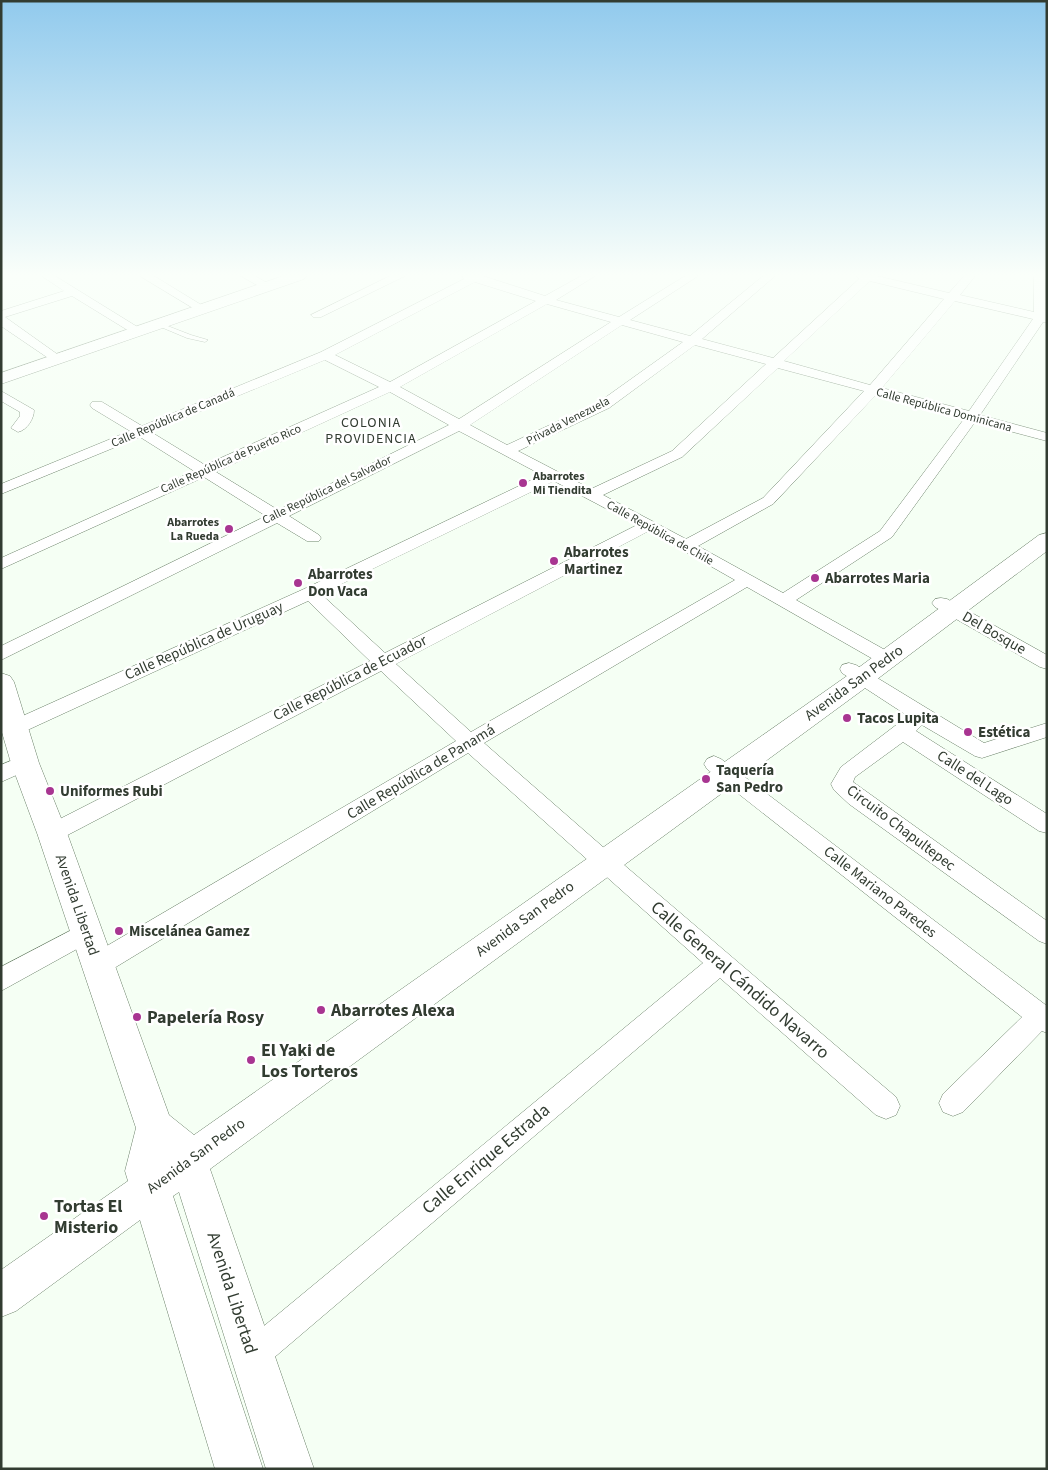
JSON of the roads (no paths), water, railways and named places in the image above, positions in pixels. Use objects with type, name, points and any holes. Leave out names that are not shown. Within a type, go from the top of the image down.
[{"type":"main road","points":[[1,373],[89,345]]},
{"type":"main road","points":[[1,379],[54,357]]},
{"type":"main road","name":"Avenida San Pedro","points":[[174,1146],[598,857],[868,664],[947,606],[1047,528]]},
{"type":"main road","name":"Avenida San Pedro","points":[[947,606],[1047,540]]},
{"type":"main road","name":"Avenida Libertad","points":[[1,682],[14,728],[13,768],[52,833],[98,965],[174,1146],[196,1184],[290,1469]]},
{"type":"main road","points":[[174,1146],[148,1180],[239,1469]]},
{"type":"main road","name":"Avenida San Pedro","points":[[1,1277],[148,1180]]},
{"type":"main road","name":"Avenida San Pedro","points":[[1,1296],[148,1180]]},
{"type":"street","points":[[36,345],[54,357]]},
{"type":"street","name":"Calle República de Canadá","points":[[1,490],[325,355],[345,345]]},
{"type":"street","name":"Calle República de Puerto Rico","points":[[1,564],[390,387],[468,345]]},
{"type":"street","name":"Calle República del Salvador","points":[[1,654],[278,514],[460,425],[584,345]]},
{"type":"street","name":"Privada Venezuela","points":[[506,451],[604,405],[687,345]]},
{"type":"street","name":"Calle República Dominicana","points":[[705,345],[1047,437]]},
{"type":"street","points":[[591,495],[677,454],[795,345]]},
{"type":"street","points":[[685,546],[768,501],[872,390],[911,345]]},
{"type":"street","points":[[783,601],[886,534],[1025,345]]},
{"type":"street","name":"Calle República de Chile","points":[[325,355],[390,387],[506,451],[649,525],[783,601],[868,664],[921,715],[982,751]]},
{"type":"street","points":[[1,395],[27,410],[27,416],[18,428]]},
{"type":"street","points":[[97,404],[140,432],[278,514],[313,538]]},
{"type":"street","name":"Calle República de Uruguay","points":[[14,728],[310,593],[555,475]]},
{"type":"street","name":"Calle República de Ecuador","points":[[52,833],[649,525]]},
{"type":"street","name":"Calle República de Panamá","points":[[98,965],[470,742],[746,580]]},
{"type":"street","name":"Calle General Cándido Navarro","points":[[310,593],[381,662],[598,857],[886,1106]]},
{"type":"street","name":"Del Bosque","points":[[947,606],[1047,663]]},
{"type":"street","name":"Circuito Chapultepec","points":[[921,715],[902,732],[848,772],[842,784],[857,798],[1047,934]]},
{"type":"street","name":"Calle del Lago","points":[[902,732],[1047,825]]},
{"type":"street","points":[[962,770],[982,751],[1042,736]]},
{"type":"street","name":"Calle Mariano Paredes","points":[[720,769],[1044,1019]]},
{"type":"street","points":[[1,980],[87,932]]},
{"type":"street","name":"Calle Enrique Estrada","points":[[252,1356],[720,962]]},
{"type":"street","points":[[953,1103],[1044,1019]]},
{"type":"place","name":"Abarrotes Mi Tiendita","points":[[523,483]]},
{"type":"place","name":"Abarrotes La Rueda","points":[[229,529]]},
{"type":"place","name":"Abarrotes Martinez","points":[[554,561]]},
{"type":"place","name":"Abarrotes Maria","points":[[815,578]]},
{"type":"place","name":"Abarrotes Don Vaca","points":[[298,583]]},
{"type":"place","name":"Tacos Lupita","points":[[847,718]]},
{"type":"place","name":"Estética","points":[[968,732]]},
{"type":"place","name":"Taquería San Pedro","points":[[706,779]]},
{"type":"place","name":"Uniformes Rubi","points":[[50,791]]},
{"type":"place","name":"Miscelánea Gamez","points":[[119,931]]},
{"type":"place","name":"Abarrotes Alexa","points":[[321,1010]]},
{"type":"place","name":"Papelería Rosy","points":[[137,1017]]},
{"type":"place","name":"El Yaki de Los Torteros","points":[[251,1060]]},
{"type":"place","name":"Tortas El Misterio","points":[[44,1216]]},
{"type":"district","name":"COLONIA PROVIDENCIA","points":[[371,432]]}]
